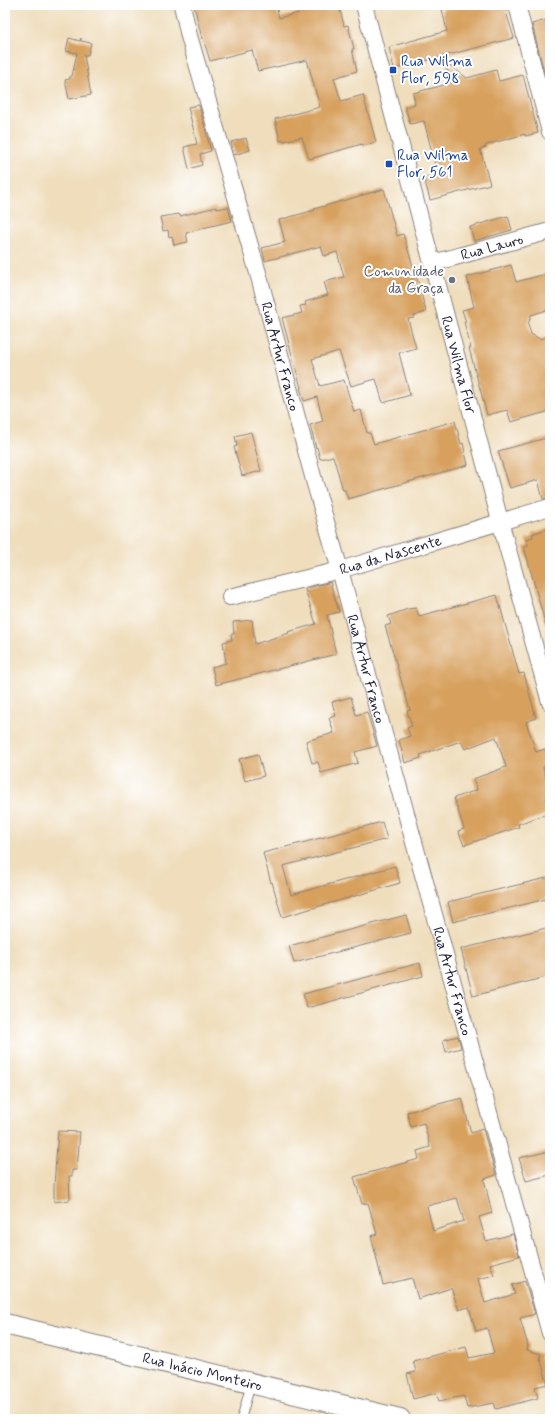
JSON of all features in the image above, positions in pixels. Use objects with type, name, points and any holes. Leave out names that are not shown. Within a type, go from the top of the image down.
[{"type":"street","name":"Rua Artur Franco","points":[[182,5],[189,36],[258,273],[550,1333]]},
{"type":"street","name":"Rua Wilma Flor","points":[[364,5],[500,522],[550,702]]},
{"type":"street","points":[[517,5],[550,132]]},
{"type":"street","name":"Rua Lauro","points":[[433,263],[550,232]]},
{"type":"street","name":"Rua da Nascente","points":[[230,597],[340,570],[550,507]]},
{"type":"street","name":"Rua Inácio Monteiro","points":[[5,1324],[379,1417],[400,1419]]},
{"type":"lane","points":[[241,1419],[251,1384]]},
{"type":"building","points":[[194,5],[276,5],[279,18],[317,8],[317,5],[339,5],[344,26],[348,25],[354,49],[352,49],[357,71],[334,78],[341,101],[363,95],[376,142],[363,146],[362,144],[309,159],[302,137],[280,141],[275,119],[320,107],[307,60],[258,71],[252,50],[210,61],[203,38],[202,39]]},
{"type":"building","points":[[457,5],[504,5],[514,38],[394,69],[389,47],[447,31],[442,9]]},
{"type":"building","points":[[550,19],[550,80],[546,80],[532,24]]},
{"type":"building","points":[[69,38],[80,41],[81,38],[81,41],[91,43],[88,55],[84,55],[91,95],[69,99],[65,80],[70,79],[70,76],[72,76],[77,53],[66,51]]},
{"type":"building","points":[[445,62],[467,78],[496,70],[499,81],[523,75],[538,133],[525,136],[525,134],[486,145],[486,147],[480,149],[490,184],[430,200],[424,178],[435,174],[432,165],[435,164],[424,121],[410,124],[405,107],[415,104],[413,93],[451,82]]},
{"type":"building","points":[[199,105],[211,151],[200,154],[202,165],[189,169],[184,147],[197,144],[188,107]]},
{"type":"building","points":[[246,138],[250,150],[234,155],[231,142]]},
{"type":"building","points":[[384,189],[397,236],[403,234],[426,312],[414,316],[414,318],[408,319],[416,348],[399,353],[410,395],[383,403],[376,379],[351,386],[339,351],[312,359],[320,386],[344,380],[354,412],[361,410],[367,433],[370,433],[374,444],[455,421],[461,444],[463,443],[468,465],[348,499],[345,490],[343,490],[333,456],[320,459],[310,425],[323,421],[317,397],[304,401],[282,318],[302,313],[300,306],[306,305],[305,302],[328,295],[324,282],[344,277],[337,252],[324,256],[321,246],[265,261],[262,248],[285,242],[279,220]]},
{"type":"building","points":[[216,207],[217,209],[228,207],[232,221],[186,233],[188,242],[174,245],[172,236],[169,237],[168,230],[163,231],[160,217],[179,214],[180,216]]},
{"type":"building","points":[[508,216],[512,230],[474,241],[470,227]]},
{"type":"building","points":[[511,265],[516,282],[550,273],[550,309],[531,315],[528,325],[531,334],[540,339],[550,336],[550,411],[511,422],[507,410],[487,415],[469,348],[471,348],[462,310],[474,307],[467,277]]},
{"type":"building","points":[[251,432],[261,471],[242,476],[234,447],[237,446],[235,436]]},
{"type":"building","points":[[550,437],[550,498],[543,499],[538,480],[510,488],[498,451]]},
{"type":"building","points":[[550,528],[550,625],[546,626],[524,547],[528,546],[526,539],[533,537],[532,534]]},
{"type":"building","points":[[330,582],[339,612],[327,615],[336,654],[216,685],[212,667],[226,663],[223,642],[232,640],[231,634],[234,634],[233,622],[252,620],[255,644],[316,624],[305,589]]},
{"type":"building","points":[[497,595],[519,674],[524,673],[536,718],[526,722],[536,752],[545,749],[549,764],[543,767],[550,792],[550,796],[546,798],[550,813],[518,824],[519,827],[464,845],[458,831],[464,829],[454,798],[477,790],[473,779],[506,767],[496,737],[465,749],[461,741],[420,755],[421,758],[405,763],[399,740],[410,736],[407,728],[412,726],[407,711],[410,710],[385,626],[391,624],[388,616],[408,609],[416,608],[419,616]]},
{"type":"building","points":[[351,697],[356,715],[367,712],[377,746],[355,752],[358,763],[321,773],[318,762],[312,763],[306,741],[334,733],[329,718],[336,716],[332,702]]},
{"type":"building","points":[[258,754],[264,776],[245,781],[239,759]]},
{"type":"building","points":[[382,822],[387,839],[283,866],[291,895],[395,866],[400,883],[282,917],[263,853]]},
{"type":"building","points":[[550,877],[550,898],[453,922],[448,902]]},
{"type":"building","points":[[406,915],[411,933],[294,963],[289,946]]},
{"type":"building","points":[[550,927],[550,976],[473,996],[461,949]]},
{"type":"building","points":[[420,963],[423,976],[307,1008],[303,994]]},
{"type":"building","points":[[458,1036],[461,1048],[446,1052],[443,1040]]},
{"type":"building","points":[[462,1098],[471,1133],[483,1129],[496,1175],[484,1179],[492,1213],[479,1217],[486,1241],[513,1234],[519,1256],[490,1264],[494,1275],[478,1279],[485,1303],[515,1294],[512,1285],[525,1281],[535,1314],[520,1318],[528,1346],[527,1350],[541,1354],[540,1358],[548,1384],[535,1387],[538,1398],[496,1409],[494,1403],[467,1408],[464,1396],[439,1401],[436,1393],[413,1399],[407,1374],[416,1372],[413,1361],[466,1347],[469,1358],[494,1353],[487,1328],[476,1331],[469,1307],[459,1310],[451,1288],[418,1299],[412,1278],[383,1285],[371,1236],[377,1234],[368,1203],[362,1204],[354,1177],[419,1159],[417,1151],[430,1147],[424,1123],[411,1127],[407,1112]],"holes":[[[457,1198],[464,1221],[433,1231],[427,1206]]]},
{"type":"building","points":[[58,1131],[80,1132],[77,1170],[72,1170],[72,1176],[69,1176],[70,1200],[54,1202],[54,1186]]},
{"type":"building","points":[[550,1151],[550,1175],[526,1181],[519,1158]]},
{"type":"place","name":"Rua Wilma Flor, 598","points":[[393,70]]},
{"type":"place","name":"Rua Wilma Flor, 561","points":[[389,164]]},
{"type":"place","name":"Comunidade da Graça","points":[[452,280]]}]
